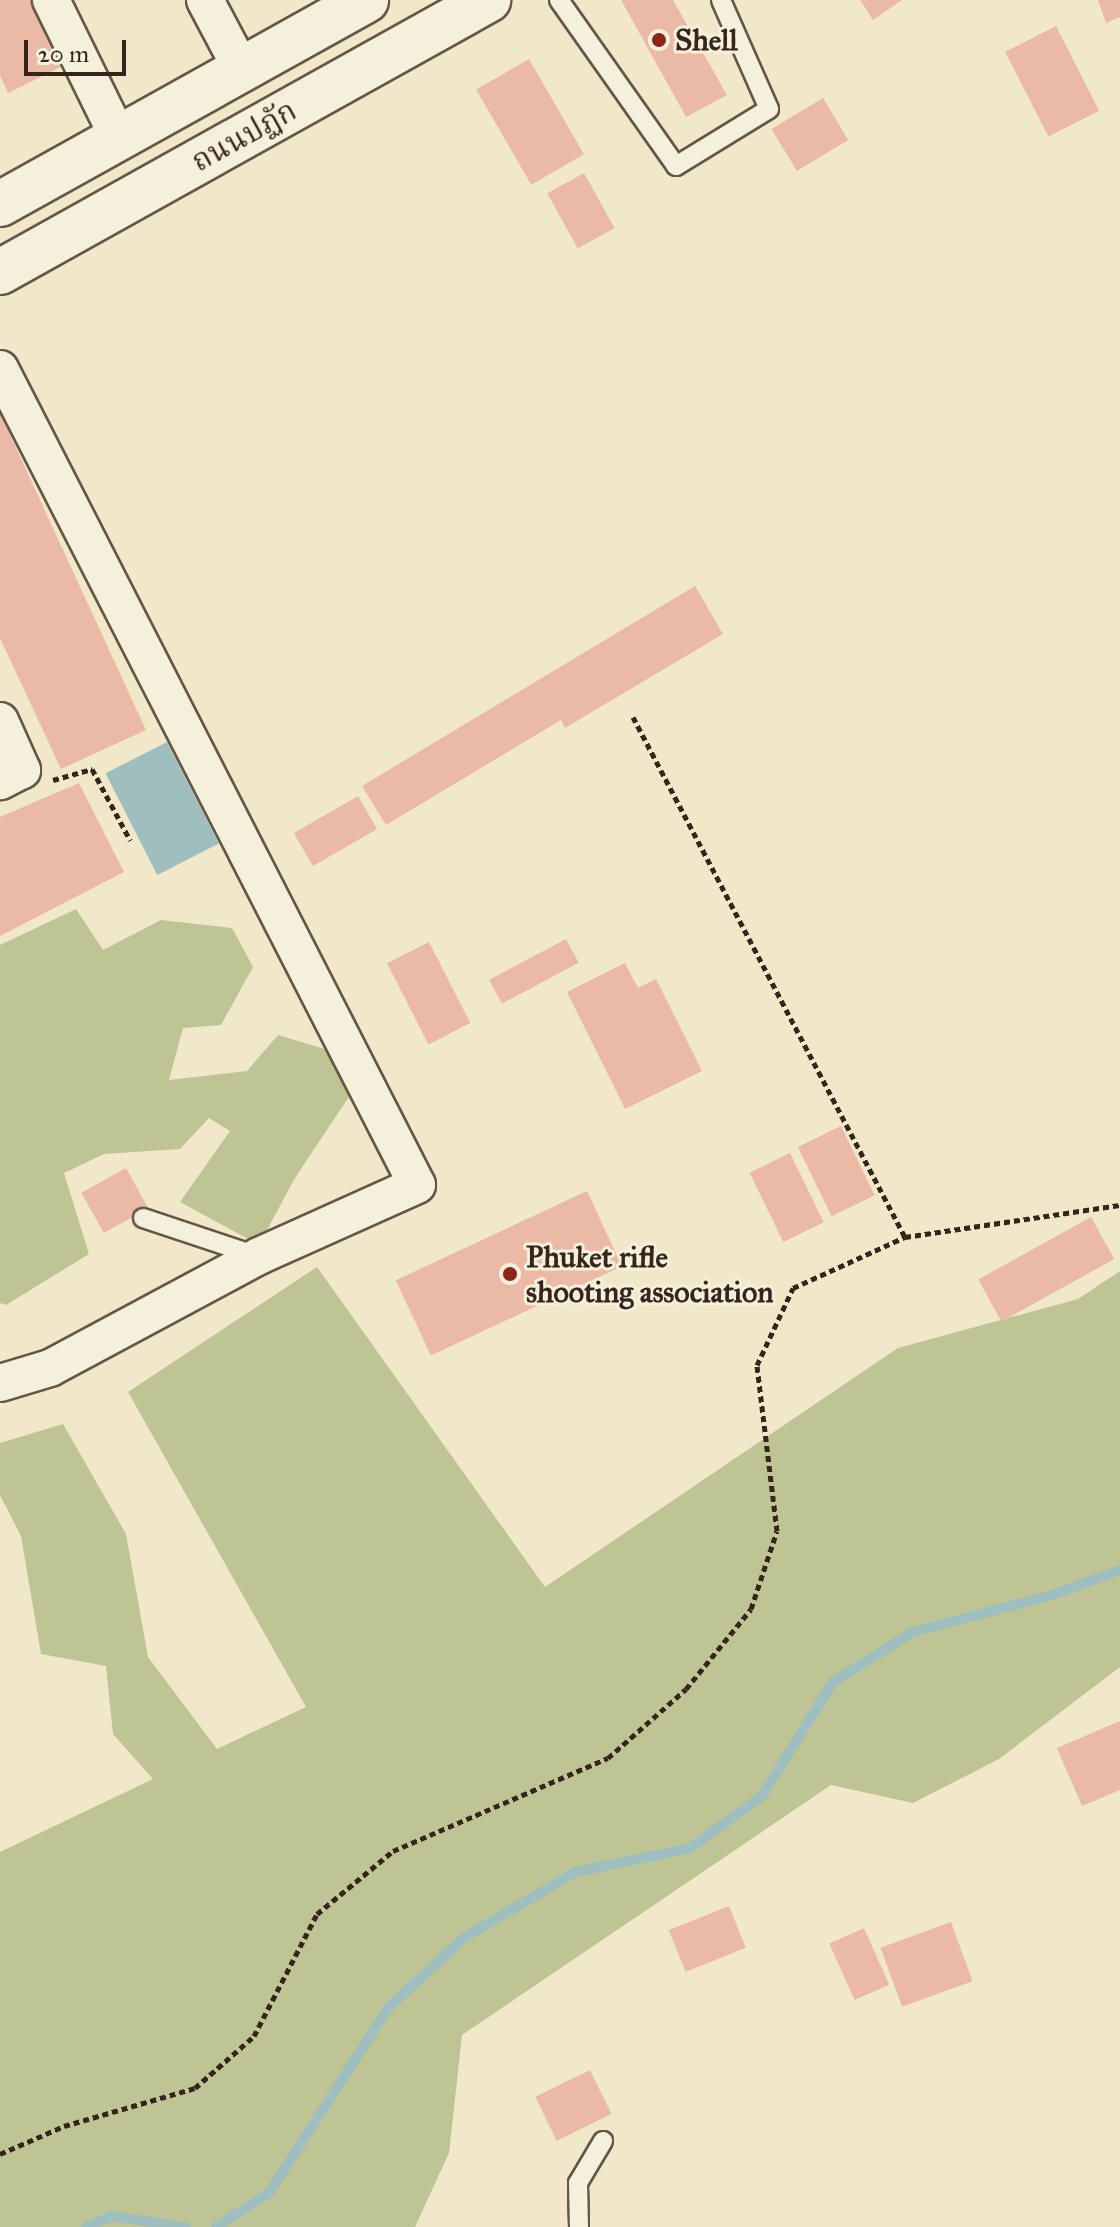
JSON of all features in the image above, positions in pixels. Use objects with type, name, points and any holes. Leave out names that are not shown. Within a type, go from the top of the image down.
[{"type":"main road","name":"ถนนปฏัก","points":[[0,204],[120,141],[366,0]]},
{"type":"main road","name":"ถนนปฏัก","points":[[0,272],[488,0]]},
{"type":"street","points":[[51,0],[120,141]]},
{"type":"street","points":[[205,0],[242,70]]},
{"type":"street","points":[[0,369],[417,1185],[259,1256],[50,1368],[0,1383]]},
{"type":"street","points":[[0,721],[11,775]]},
{"type":"lane","points":[[559,0],[676,166],[769,109],[721,0]]},
{"type":"lane","points":[[143,1218],[259,1256]]},
{"type":"lane","points":[[579,2227],[578,2183],[603,2141]]},
{"type":"path","points":[[633,717],[905,1237]]},
{"type":"path","points":[[11,775],[48,781],[92,769],[130,840]]},
{"type":"path","points":[[0,2154],[64,2126],[195,2088],[254,2036],[317,1914],[382,1860],[608,1758],[686,1689],[751,1609],[777,1531],[757,1365],[793,1288],[905,1237],[1120,1205]]},
{"type":"green space","points":[[76,909],[103,950],[161,920],[232,928],[253,967],[221,1025],[183,1028],[169,1080],[247,1071],[278,1035],[328,1050],[352,1092],[295,1178],[259,1245],[180,1202],[230,1131],[209,1118],[180,1149],[104,1154],[64,1173],[89,1254],[6,1305],[0,1303],[0,945]]},
{"type":"green space","points":[[317,1267],[545,1587],[898,1348],[1078,1299],[1120,1271],[1120,1667],[999,1759],[913,1803],[831,1785],[462,2035],[449,2153],[415,2227],[0,2227],[0,1852],[153,1779],[113,1734],[106,1666],[41,1654],[21,1536],[0,1495],[0,1443],[63,1424],[126,1534],[148,1657],[217,1749],[306,1707],[128,1392]]},
{"type":"water","points":[[167,742],[219,844],[157,875],[106,773]]},
{"type":"building","points":[[0,0],[37,0],[67,64],[8,93],[0,76]]},
{"type":"building","points":[[621,0],[673,0],[727,95],[686,117]]},
{"type":"building","points":[[860,0],[902,0],[873,20]]},
{"type":"building","points":[[1098,0],[1120,0],[1120,17],[1106,23]]},
{"type":"building","points":[[1056,26],[1099,111],[1048,137],[1005,52]]},
{"type":"building","points":[[529,59],[584,154],[531,185],[476,90]]},
{"type":"building","points":[[823,98],[848,140],[797,171],[772,129]]},
{"type":"building","points":[[584,173],[615,228],[578,248],[547,193]]},
{"type":"building","points":[[0,413],[146,730],[61,769],[0,638]]},
{"type":"building","points":[[695,586],[723,634],[565,728],[561,720],[386,825],[362,786]]},
{"type":"building","points":[[79,783],[124,872],[0,936],[0,817]]},
{"type":"building","points":[[358,796],[377,829],[313,866],[294,833]]},
{"type":"building","points":[[566,939],[579,963],[502,1004],[489,980]]},
{"type":"building","points":[[429,942],[470,1023],[428,1044],[387,963]]},
{"type":"building","points":[[625,963],[638,988],[656,979],[702,1071],[625,1109],[567,992]]},
{"type":"building","points":[[841,1126],[875,1195],[832,1216],[798,1147]]},
{"type":"building","points":[[790,1153],[824,1222],[783,1242],[750,1173]]},
{"type":"building","points":[[126,1168],[148,1208],[104,1233],[81,1193]]},
{"type":"building","name":"Phuket rifle shooting association","points":[[587,1191],[622,1266],[431,1355],[396,1280]]},
{"type":"building","points":[[1091,1217],[1114,1259],[1001,1322],[978,1280]]},
{"type":"building","points":[[1120,1721],[1120,1790],[1082,1806],[1057,1748]]},
{"type":"building","points":[[729,1906],[746,1948],[686,1972],[669,1930]]},
{"type":"building","points":[[951,1922],[973,1981],[902,2007],[881,1948]]},
{"type":"building","points":[[864,1928],[889,1985],[855,2000],[829,1943]]},
{"type":"building","points":[[590,2070],[611,2114],[557,2141],[535,2097]]},
{"type":"waterway","points":[[216,2227],[269,2193],[388,2008],[465,1937],[576,1872],[690,1848],[762,1796],[833,1682],[913,1632],[1052,1595],[1120,1570]]},
{"type":"waterway","points":[[86,2227],[112,2216],[186,2227]]},
{"type":"place","name":"Shell","points":[[659,40]]},
{"type":"place","name":"Phuket rifle shooting association","points":[[510,1274]]}]
